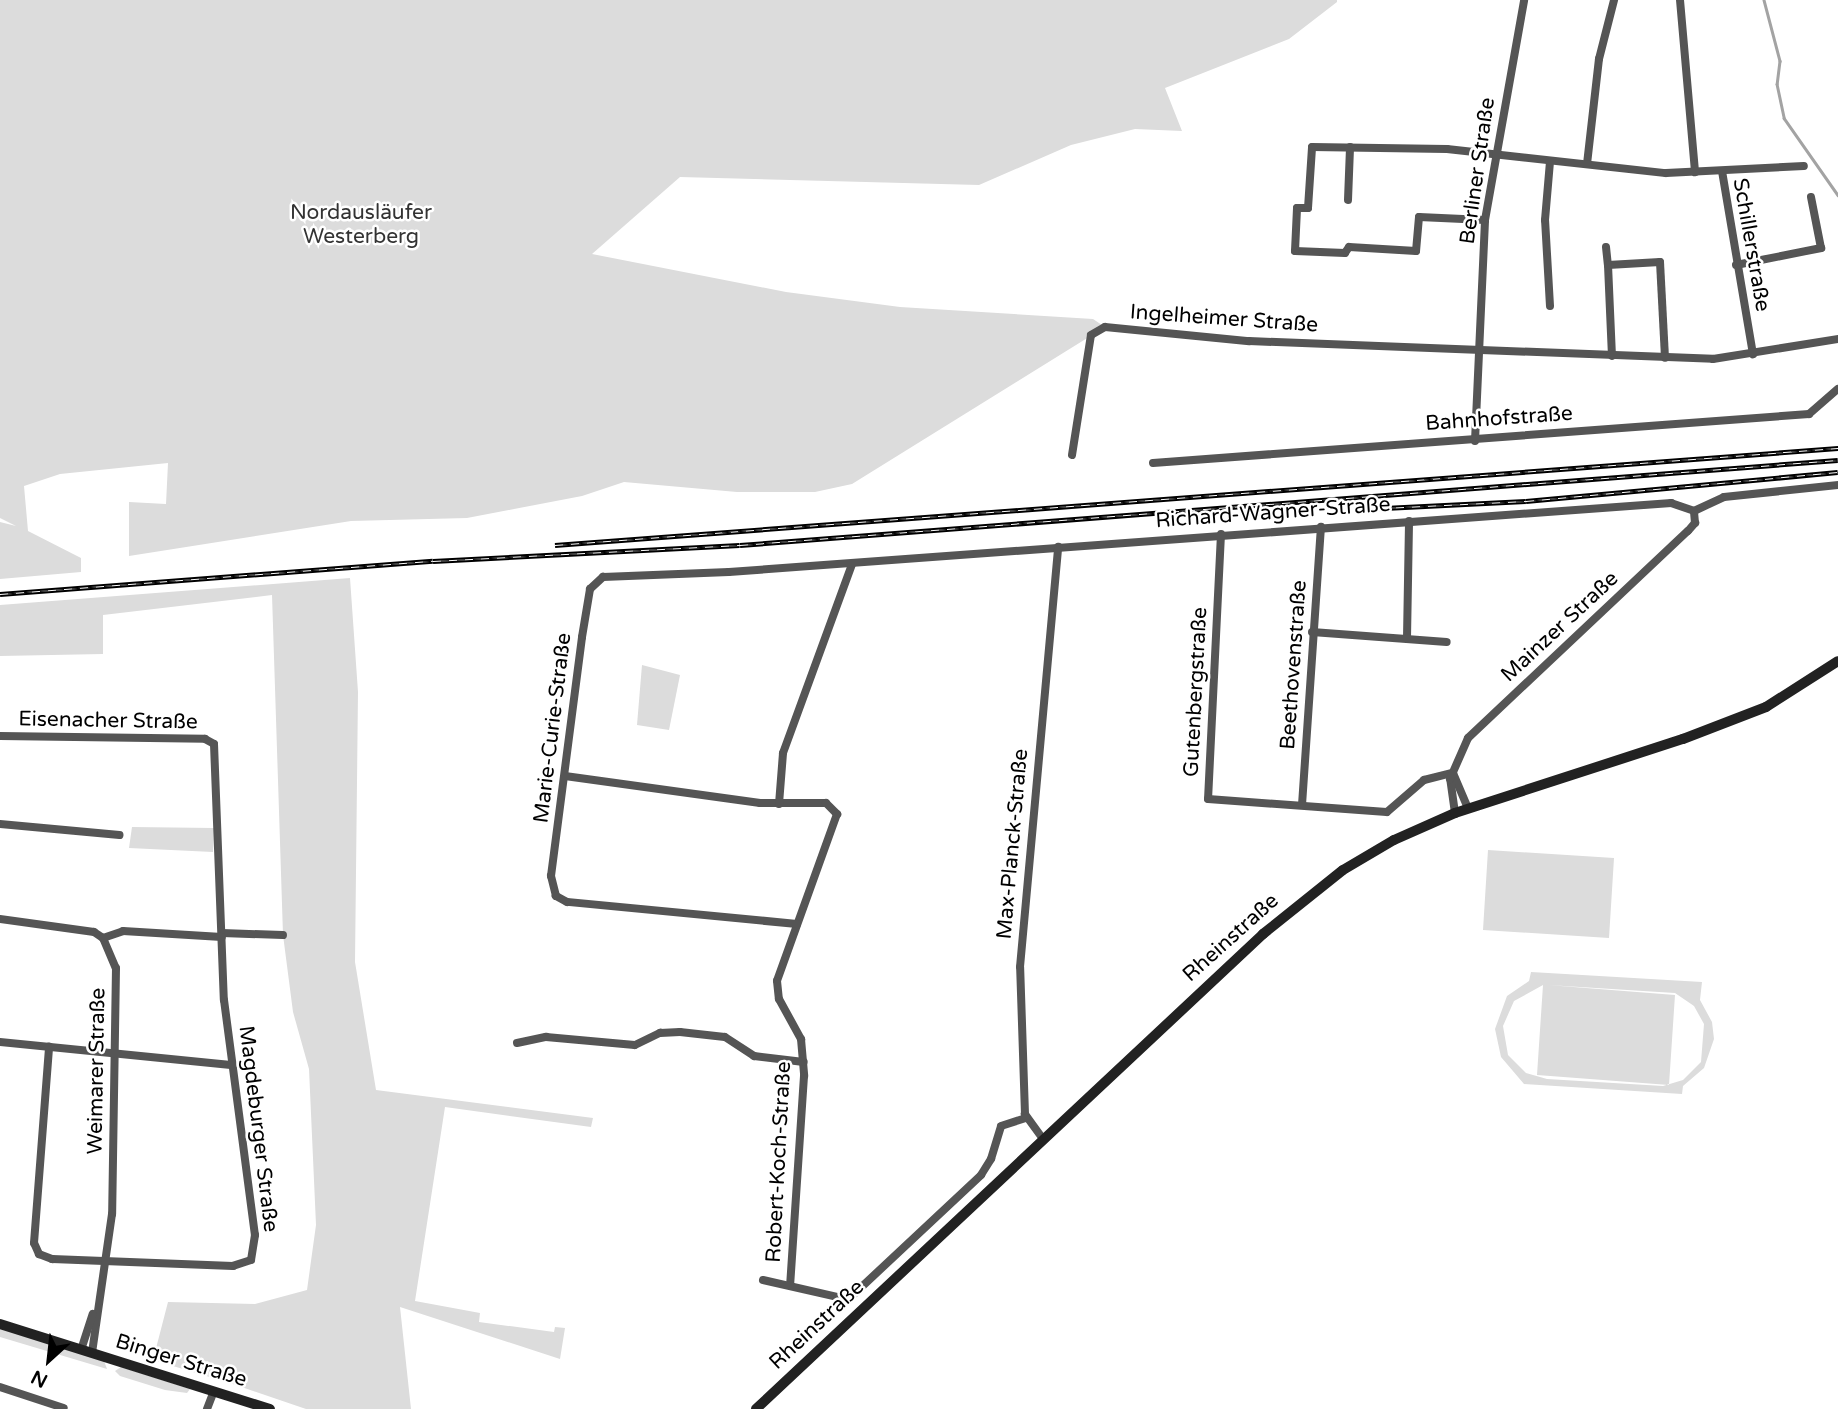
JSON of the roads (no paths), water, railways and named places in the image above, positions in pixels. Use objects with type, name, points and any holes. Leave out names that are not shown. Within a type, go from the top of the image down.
[{"type":"main road","name":"Rheinstraße","points":[[756,1409],[1306,897],[1378,849],[1455,813],[1742,717],[1792,694],[1838,661]]},
{"type":"main road","name":"Binger Straße","points":[[0,1324],[270,1409]]},
{"type":"street","name":"Berliner Straße","points":[[1480,349],[1485,220],[1524,0]]},
{"type":"street","points":[[1587,164],[1599,59],[1614,0]]},
{"type":"street","points":[[1680,0],[1695,172]]},
{"type":"street","name":"Schillerstraße","points":[[1485,220],[1419,217],[1416,251],[1349,247],[1345,253],[1295,251],[1297,208],[1307,208],[1312,147],[1447,149],[1550,162],[1695,172],[1722,171],[1753,354]]},
{"type":"street","points":[[1348,200],[1350,147]]},
{"type":"street","points":[[1550,162],[1545,220],[1550,306]]},
{"type":"street","points":[[1722,171],[1804,166]]},
{"type":"street","points":[[1736,265],[1821,248],[1811,197]]},
{"type":"street","points":[[1606,247],[1612,356]]},
{"type":"street","points":[[1608,265],[1660,262],[1665,358]]},
{"type":"street","name":"Ingelheimer Straße","points":[[1072,455],[1091,335],[1105,327],[1249,341],[1713,359],[1838,339]]},
{"type":"street","points":[[1475,441],[1480,349]]},
{"type":"street","name":"Bahnhofstraße","points":[[1153,463],[1809,414],[1838,389]]},
{"type":"street","points":[[1694,511],[1724,497],[1838,485]]},
{"type":"street","name":"Richard-Wagner-Straße","points":[[852,564],[1221,534],[1671,503],[1694,511]]},
{"type":"street","name":"Mainzer Straße","points":[[1455,813],[1449,787],[1468,738],[1688,531],[1695,523],[1694,511]]},
{"type":"street","points":[[1407,638],[1409,521]]},
{"type":"street","name":"Beethovenstraße","points":[[1302,805],[1321,527]]},
{"type":"street","name":"Gutenbergstraße","points":[[1221,534],[1208,799],[1387,812],[1424,780],[1453,773]]},
{"type":"street","name":"Max-Planck-Straße","points":[[1026,1118],[1020,967],[1058,547]]},
{"type":"street","points":[[565,776],[779,804],[783,753],[852,564]]},
{"type":"street","name":"Marie-Curie-Straße","points":[[797,924],[567,902],[556,896],[551,876],[582,637],[590,589],[603,577],[852,564]]},
{"type":"street","points":[[1312,632],[1447,642]]},
{"type":"street","name":"Eisenacher Straße","points":[[0,736],[205,739],[214,744]]},
{"type":"street","name":"Magdeburger Straße","points":[[104,1261],[233,1266],[251,1260],[256,1235],[231,1066],[214,744]]},
{"type":"street","points":[[1453,773],[1468,809]]},
{"type":"street","name":"Robert-Koch-Straße","points":[[779,804],[832,806],[837,818],[777,981],[779,999],[801,1039],[804,1062],[790,1286]]},
{"type":"street","points":[[0,824],[119,835]]},
{"type":"street","points":[[0,919],[84,928],[103,939],[123,930],[283,935]]},
{"type":"street","name":"Weimarer Straße","points":[[86,1351],[112,1214],[116,968],[103,939]]},
{"type":"street","points":[[517,1043],[546,1037],[635,1045],[660,1033],[680,1032],[725,1037],[754,1056],[804,1062]]},
{"type":"street","points":[[0,1042],[231,1066]]},
{"type":"street","points":[[49,1047],[36,1249],[52,1259],[104,1261]]},
{"type":"street","points":[[1026,1118],[1043,1139]]},
{"type":"street","name":"Rheinstraße","points":[[763,1280],[838,1297],[859,1291],[981,1175],[991,1159],[1001,1126],[1026,1118]]},
{"type":"street","points":[[0,1387],[64,1408]]},
{"type":"street","points":[[207,1409],[214,1391]]},
{"type":"waterway","points":[[1764,0],[1780,61],[1777,84],[1784,118],[1838,195]]},
{"type":"railway","points":[[555,545],[1838,448]]},
{"type":"railway","points":[[0,594],[433,561],[740,545],[1838,460]]},
{"type":"railway","points":[[1364,509],[1526,501],[1838,472]]},
{"type":"park label","name":"Nordausläufer Westerberg","points":[[361,225]]}]
